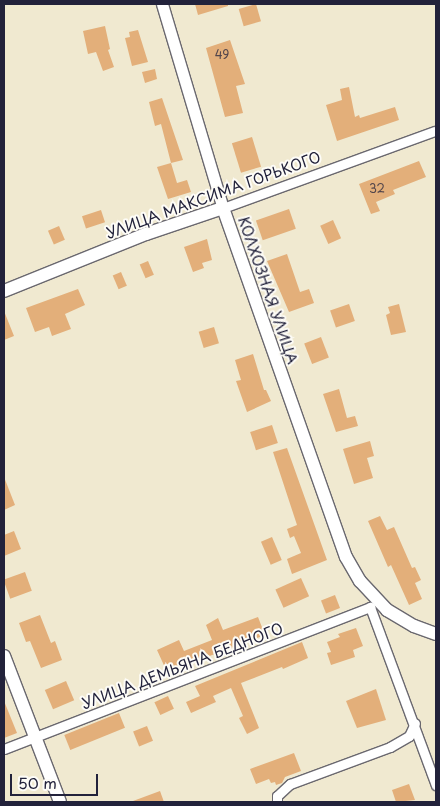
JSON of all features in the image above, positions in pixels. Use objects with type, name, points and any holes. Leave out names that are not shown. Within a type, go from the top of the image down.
[{"type":"main road","name":"УЛИЦА МАКСИМА ГОРЬКОГО","points":[[4,291],[146,234],[223,208]]},
{"type":"main road","name":"КОЛХОЗНАЯ УЛИЦА","points":[[223,208],[334,528],[346,557],[372,603],[414,626],[436,634]]},
{"type":"main road","points":[[4,656],[60,802]]},
{"type":"street","name":"КОЛХОЗНАЯ УЛИЦА","points":[[162,4],[223,208]]},
{"type":"street","name":"УЛИЦА МАКСИМА ГОРЬКОГО","points":[[223,208],[434,131]]},
{"type":"street","points":[[372,603],[436,786]]},
{"type":"street","name":"УЛИЦА ДЕМЬЯНА БЕДНОГО","points":[[4,749],[372,603]]},
{"type":"street","points":[[277,802],[277,796],[290,784],[390,747],[409,736],[415,723]]},
{"type":"building","points":[[195,4],[228,4],[228,6],[198,15]]},
{"type":"building","points":[[256,4],[261,21],[244,26],[239,9]]},
{"type":"building","points":[[105,26],[110,49],[108,50],[114,67],[103,71],[96,52],[88,54],[83,31]]},
{"type":"building","points":[[138,30],[148,62],[132,66],[125,38],[130,37],[129,32]]},
{"type":"building","points":[[230,40],[245,84],[236,86],[243,113],[225,117],[206,48]]},
{"type":"building","points":[[155,69],[157,79],[145,83],[142,72]]},
{"type":"building","points":[[349,87],[355,117],[359,115],[360,118],[395,107],[399,120],[337,141],[326,105],[342,100],[340,89]]},
{"type":"building","points":[[162,98],[183,160],[171,163],[161,124],[155,126],[149,102]]},
{"type":"building","points":[[252,137],[261,167],[241,173],[232,143]]},
{"type":"building","points":[[419,161],[426,177],[393,190],[395,194],[376,202],[380,211],[371,214],[359,184]]},
{"type":"building","points":[[171,163],[177,183],[187,180],[191,192],[168,199],[157,167]]},
{"type":"building","points":[[289,209],[296,229],[263,240],[256,220]]},
{"type":"building","points":[[101,210],[105,222],[86,229],[82,216]]},
{"type":"building","points":[[333,220],[341,238],[328,244],[320,226]]},
{"type":"building","points":[[59,226],[65,240],[54,244],[48,231]]},
{"type":"building","points":[[207,239],[212,260],[202,263],[204,268],[193,272],[184,247]]},
{"type":"building","points":[[287,254],[300,292],[309,289],[314,303],[289,312],[267,261]]},
{"type":"building","points":[[148,261],[154,275],[146,278],[140,265]]},
{"type":"building","points":[[121,272],[127,286],[119,289],[113,276]]},
{"type":"building","points":[[78,289],[85,305],[65,314],[71,329],[52,336],[49,327],[35,332],[26,308]]},
{"type":"building","points":[[349,304],[355,321],[336,328],[330,311]]},
{"type":"building","points":[[399,304],[406,332],[391,335],[386,315],[390,313],[388,307]]},
{"type":"building","points":[[4,311],[14,336],[4,340]]},
{"type":"building","points":[[214,327],[219,343],[204,348],[199,332]]},
{"type":"building","points":[[321,337],[329,358],[312,364],[304,343]]},
{"type":"building","points":[[253,354],[264,390],[266,390],[271,401],[247,412],[236,381],[241,380],[235,360]]},
{"type":"building","points":[[339,389],[347,418],[355,416],[358,426],[336,432],[323,394]]},
{"type":"building","points":[[272,425],[278,443],[256,450],[250,432]]},
{"type":"building","points":[[370,441],[374,456],[367,458],[373,478],[354,484],[343,449]]},
{"type":"building","points":[[287,448],[327,560],[292,574],[287,559],[301,553],[294,536],[290,538],[287,529],[297,525],[273,452]]},
{"type":"building","points":[[4,477],[15,505],[4,510]]},
{"type":"building","points":[[380,516],[387,530],[394,527],[412,568],[415,567],[421,580],[415,583],[422,599],[409,605],[391,565],[388,567],[368,521]]},
{"type":"building","points":[[14,531],[21,549],[4,556],[4,535]]},
{"type":"building","points":[[272,537],[282,560],[271,565],[261,542]]},
{"type":"building","points":[[25,572],[32,591],[10,599],[4,580]]},
{"type":"building","points":[[301,578],[309,596],[284,608],[275,589]]},
{"type":"building","points":[[335,595],[340,608],[326,613],[321,600]]},
{"type":"building","points":[[40,615],[51,643],[55,641],[62,660],[41,668],[30,641],[26,642],[19,623]]},
{"type":"building","points":[[258,617],[265,635],[167,672],[157,650],[179,640],[184,651],[212,640],[206,625],[218,618],[223,630]]},
{"type":"building","points":[[356,628],[363,646],[353,650],[355,657],[331,665],[327,653],[331,652],[327,642],[340,637],[338,634]]},
{"type":"building","points":[[302,642],[308,658],[283,669],[282,667],[241,683],[259,728],[247,734],[239,718],[243,716],[231,688],[213,696],[216,702],[191,713],[186,702],[200,696],[195,686]]},
{"type":"building","points":[[66,681],[74,700],[53,709],[45,690]]},
{"type":"building","points":[[376,689],[386,720],[357,728],[346,701]]},
{"type":"building","points":[[168,696],[174,709],[160,715],[154,702]]},
{"type":"building","points":[[4,701],[17,733],[4,738]]},
{"type":"building","points":[[119,713],[125,728],[70,750],[64,735]]},
{"type":"building","points":[[147,726],[153,741],[139,746],[133,732]]},
{"type":"building","points":[[294,753],[301,771],[285,777],[282,783],[276,785],[275,782],[271,783],[269,779],[256,784],[250,769]]},
{"type":"building","points":[[409,784],[415,800],[396,802],[392,790]]},
{"type":"building","points":[[160,791],[164,802],[133,802],[133,801]]}]
